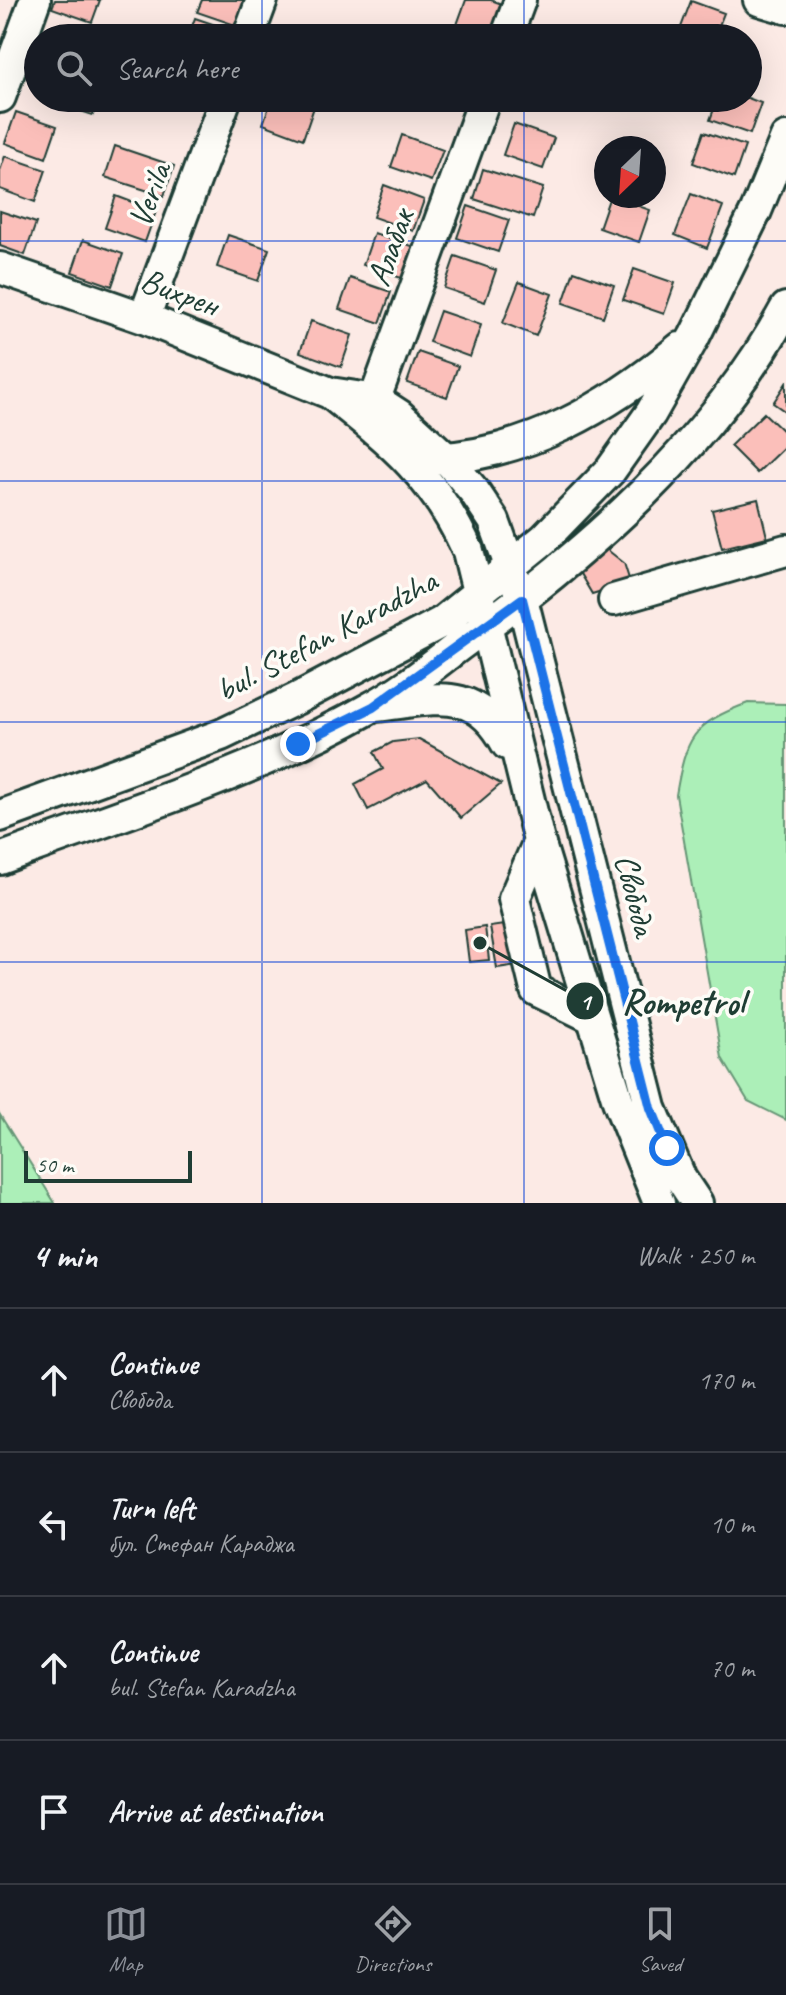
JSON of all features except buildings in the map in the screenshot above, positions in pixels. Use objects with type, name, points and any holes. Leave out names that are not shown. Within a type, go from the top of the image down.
[{"type":"street","points":[[26,24],[35,0]]},
{"type":"street","points":[[253,24],[262,0]]},
{"type":"street","points":[[511,24],[520,0]]},
{"type":"street","points":[[759,0],[786,8]]},
{"type":"street","points":[[0,97],[24,30]]},
{"type":"street","name":"Verila","points":[[144,318],[221,112]]},
{"type":"street","name":"Алабак","points":[[371,411],[480,112]]},
{"type":"street","name":"bul. Stefan Karadzha","points":[[0,816],[235,728],[442,622],[544,539],[610,471],[651,413],[694,337],[756,211],[786,138]]},
{"type":"street","name":"Вихрен","points":[[0,268],[144,318],[371,411]]},
{"type":"street","points":[[522,599],[674,460],[706,425],[771,336],[786,308]]},
{"type":"street","points":[[412,461],[447,459],[513,446],[560,428],[634,386],[694,337]]},
{"type":"street","points":[[371,411],[452,516],[468,551],[539,841],[618,1101],[659,1203]]},
{"type":"street","name":"Свобода","points":[[371,411],[399,415],[447,459],[494,521],[522,599],[651,1108],[681,1179],[697,1203]]},
{"type":"street","points":[[614,600],[786,550]]},
{"type":"street","name":"bul. Stefan Karadzha","points":[[0,859],[298,744],[373,707],[522,599]]},
{"type":"street","points":[[373,707],[438,700],[470,703],[493,719],[519,767]]},
{"type":"street","points":[[539,841],[514,899],[536,990],[591,1017]]},
{"type":"green space","points":[[748,703],[786,704],[786,1120],[748,1101],[722,1058],[676,795],[688,746],[695,735],[715,718]]},
{"type":"green space","points":[[0,1115],[55,1203],[0,1203]]},
{"type":"place","name":"Rompetrol","points":[[480,943]]},
{"type":"route","points":[[298,744],[373,707],[522,599],[651,1108],[667,1148]]}]
